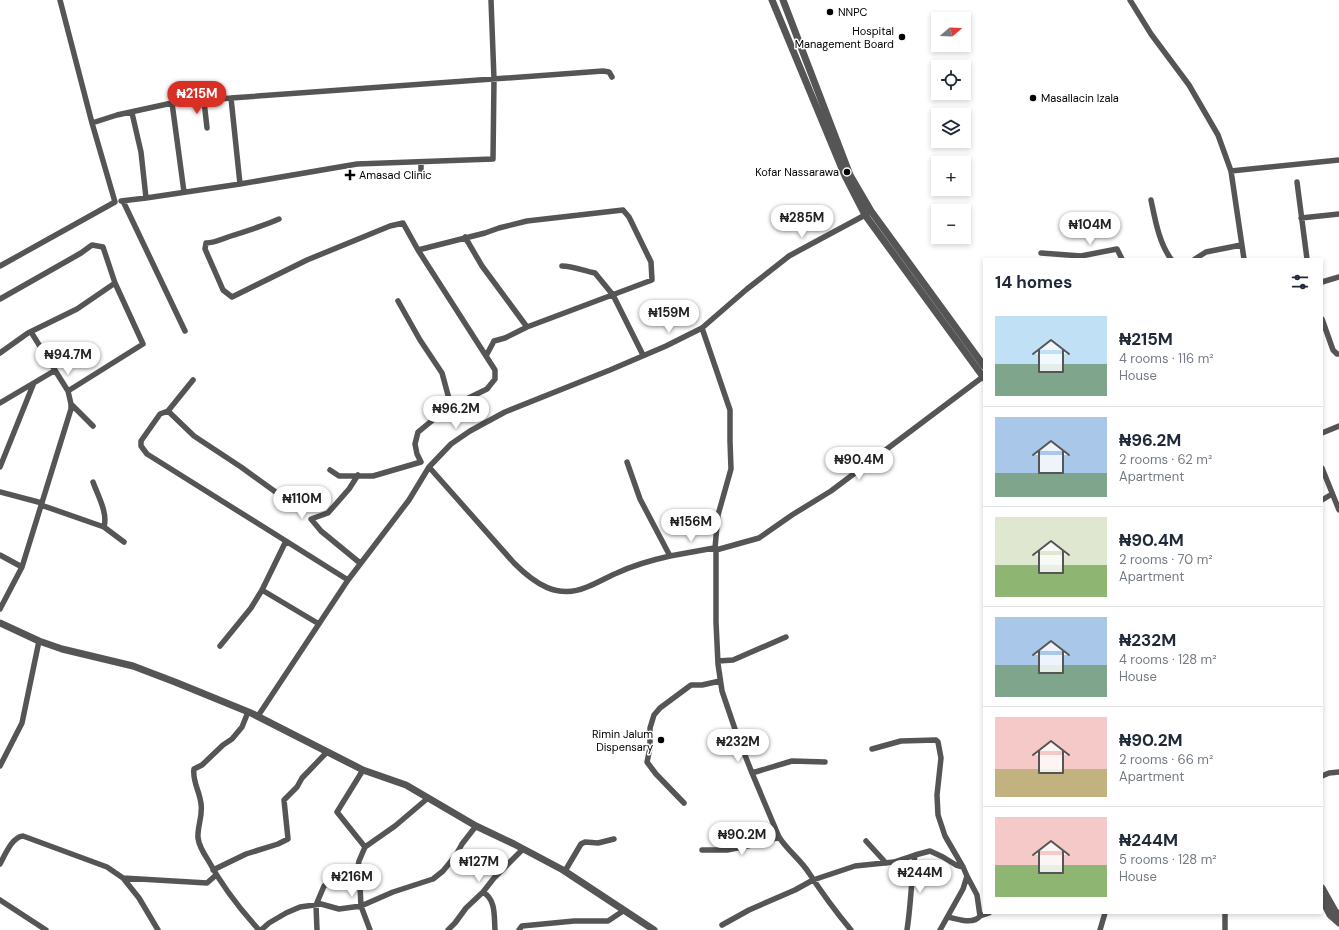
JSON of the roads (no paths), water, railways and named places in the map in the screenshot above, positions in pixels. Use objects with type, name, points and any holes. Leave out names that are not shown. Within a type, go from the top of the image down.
[{"type":"street","points":[[60,0],[92,123],[115,202]]},
{"type":"street","points":[[0,266],[115,202],[240,184],[357,164],[493,159],[494,79],[492,0]]},
{"type":"street","points":[[772,0],[845,176],[868,213],[983,376]]},
{"type":"street","points":[[1130,0],[1151,34],[1189,85],[1218,135],[1231,171],[1244,258]]},
{"type":"street","points":[[784,1],[850,175],[868,213],[983,365]]},
{"type":"street","points":[[92,123],[172,103],[603,71],[610,72],[612,76]]},
{"type":"street","points":[[231,98],[240,184]]},
{"type":"street","points":[[204,101],[207,128]]},
{"type":"street","points":[[172,103],[184,192]]},
{"type":"street","points":[[132,112],[141,152],[146,198]]},
{"type":"street","points":[[1231,171],[1339,160]]},
{"type":"street","points":[[421,162],[421,174]]},
{"type":"street","points":[[1297,182],[1307,258]]},
{"type":"street","points":[[1151,200],[1157,228],[1166,253],[1170,258]]},
{"type":"street","points":[[123,201],[185,331]]},
{"type":"street","points":[[418,250],[527,221],[623,210],[629,217],[651,262],[652,280],[527,327],[506,338],[494,341],[486,356]]},
{"type":"street","points":[[258,716],[360,563],[409,500],[429,466],[450,444],[483,423],[505,412],[643,355],[702,328],[747,289],[789,256],[868,213]]},
{"type":"street","points":[[1301,218],[1339,214]]},
{"type":"street","points":[[279,219],[246,232],[229,236],[214,243],[206,243],[205,249],[223,290],[232,297],[307,260],[390,226],[403,223],[418,250],[495,370],[495,379],[486,389],[451,406],[418,432],[415,444],[417,454],[421,462],[374,476],[339,476],[330,470]]},
{"type":"street","points":[[466,237],[482,266],[527,327]]},
{"type":"street","points":[[0,299],[81,253],[92,245],[103,247],[115,283],[142,344],[68,391]]},
{"type":"street","points":[[1197,258],[1206,252],[1241,245]]},
{"type":"street","points":[[1041,253],[1081,256],[1117,249],[1122,258]]},
{"type":"street","points":[[562,266],[572,266],[578,270],[595,273],[613,295],[643,355]]},
{"type":"street","points":[[1323,282],[1339,277]]},
{"type":"street","points":[[0,353],[30,332],[77,309],[115,283]]},
{"type":"street","points":[[398,301],[420,340],[442,373],[451,406]]},
{"type":"street","points":[[1323,322],[1333,350],[1339,354]]},
{"type":"street","points":[[702,328],[730,410],[731,469],[718,515],[716,549],[716,622],[718,661],[722,691],[737,735],[779,837],[784,845],[809,872],[813,880],[835,910],[852,930]]},
{"type":"street","points":[[0,609],[22,567],[71,409],[68,391],[30,332]]},
{"type":"street","points":[[0,403],[33,385],[54,371]]},
{"type":"street","points":[[429,466],[514,563],[529,577],[551,589],[565,592],[586,588],[634,566],[670,556],[716,549],[759,538],[792,515],[831,491],[983,378]]},
{"type":"street","points":[[193,380],[168,411],[160,414],[141,441],[141,446],[147,454],[348,580]]},
{"type":"street","points":[[0,467],[33,385]]},
{"type":"street","points":[[71,404],[93,426]]},
{"type":"street","points":[[168,411],[194,436],[277,493]]},
{"type":"street","points":[[1323,434],[1339,426]]},
{"type":"street","points":[[627,462],[640,499],[670,556]]},
{"type":"street","points":[[1323,471],[1339,510]]},
{"type":"street","points":[[358,475],[349,490],[328,514],[310,519],[321,531],[360,563]]},
{"type":"street","points":[[93,482],[105,514],[106,521],[104,527]]},
{"type":"street","points":[[0,492],[42,504],[104,527],[124,542]]},
{"type":"street","points":[[1323,499],[1332,494]]},
{"type":"street","points":[[220,646],[251,608],[262,590],[286,541]]},
{"type":"street","points":[[0,555],[22,567]]},
{"type":"street","points":[[262,590],[319,624]]},
{"type":"street","points":[[0,623],[39,641],[133,666],[258,716],[363,770],[406,785],[476,826],[565,872],[654,930]]},
{"type":"street","points":[[718,661],[732,660],[786,637]]},
{"type":"street","points":[[0,766],[22,723],[39,641]]},
{"type":"street","points":[[684,803],[656,774],[647,762],[650,748],[650,728],[654,715],[660,708],[691,685],[702,685],[720,681]]},
{"type":"street","points":[[248,712],[242,727],[232,739],[223,745],[202,765],[194,769],[193,776],[202,806],[198,839],[214,872],[238,907],[260,930],[286,913],[300,907],[316,904],[339,909],[361,906],[392,892],[433,879],[443,871],[456,856],[462,844],[476,826]]},
{"type":"street","points":[[872,749],[901,741],[937,741],[940,758],[937,795],[938,814],[945,836],[977,895],[980,916]]},
{"type":"street","points":[[123,878],[207,883],[214,872],[246,854],[278,844],[288,839],[284,800],[297,787],[302,778],[327,752]]},
{"type":"street","points":[[752,773],[792,761],[825,762]]},
{"type":"street","points":[[363,770],[337,812],[365,847]]},
{"type":"street","points":[[1323,776],[1329,773],[1339,772]]},
{"type":"street","points":[[317,930],[316,904],[324,886],[337,878],[357,871],[359,861],[365,847],[395,826],[428,798]]},
{"type":"street","points":[[0,864],[14,840],[20,836],[23,836],[107,867],[123,878],[139,898],[158,930]]},
{"type":"street","points":[[702,850],[727,850],[762,843],[779,837]]},
{"type":"street","points":[[565,872],[581,844],[584,842],[598,843],[614,839]]},
{"type":"street","points":[[866,841],[886,863]]},
{"type":"street","points":[[448,930],[466,908],[523,849]]},
{"type":"street","points":[[722,925],[749,910],[795,890],[813,880],[855,866],[894,862],[930,851],[956,865],[963,867]]},
{"type":"street","points":[[907,930],[915,855]]},
{"type":"street","points":[[359,861],[361,906],[370,930]]},
{"type":"street","points":[[940,930],[963,889],[967,876]]},
{"type":"street","points":[[1323,890],[1335,911],[1339,915]]},
{"type":"street","points":[[483,892],[489,896],[493,902],[494,930]]},
{"type":"street","points":[[0,900],[46,930]]},
{"type":"street","points":[[1323,901],[1330,915],[1339,923]]},
{"type":"street","points":[[519,930],[522,926],[540,924],[574,921],[608,921],[623,911]]},
{"type":"street","points":[[948,917],[967,921],[978,919],[980,916],[986,914]]},
{"type":"street","points":[[1100,930],[1105,914]]},
{"type":"street","points":[[1225,914],[1225,930]]},
{"type":"place","name":"NNPC","points":[[830,12]]},
{"type":"place","name":"Hospital Management Board","points":[[902,37]]},
{"type":"place","name":"Masallacin Izala","points":[[1033,98]]},
{"type":"place","name":"Kofar Nassarawa","points":[[847,172]]},
{"type":"place","name":"Amasad Clinic","points":[[350,175]]},
{"type":"place","name":"Rimin Jalum Dispensary","points":[[661,740]]}]
